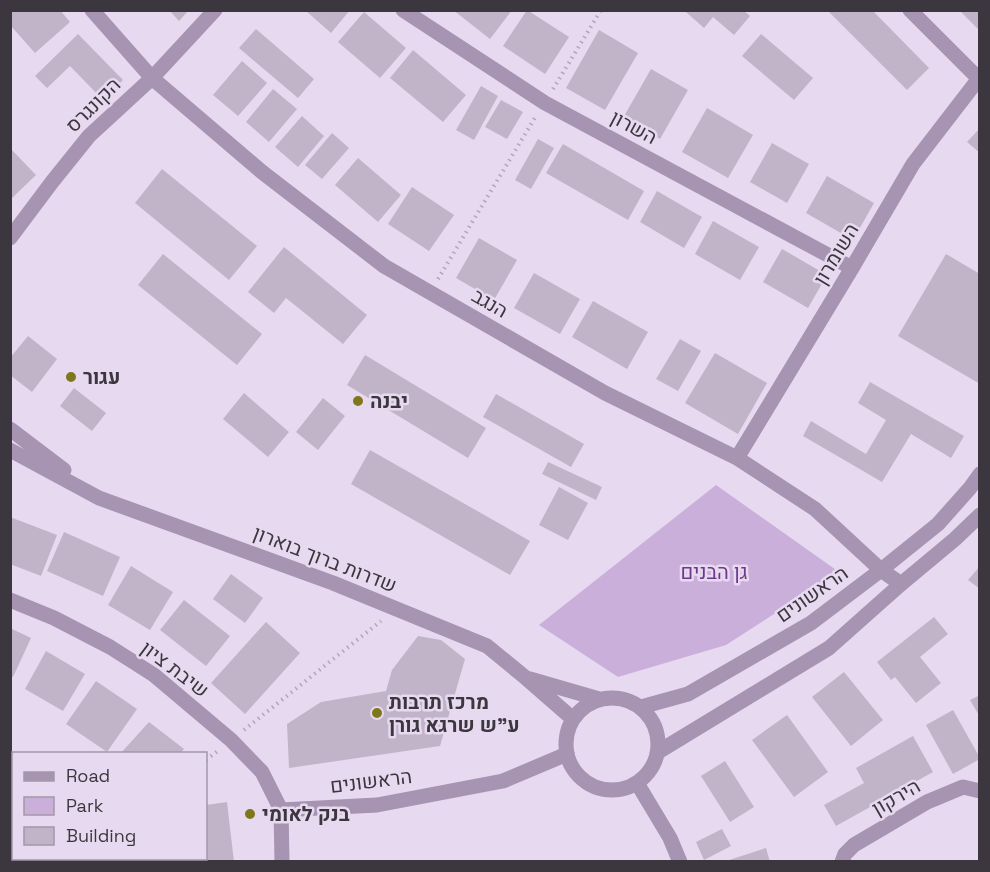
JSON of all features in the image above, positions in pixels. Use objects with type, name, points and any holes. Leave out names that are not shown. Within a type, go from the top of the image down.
[{"type":"street","name":"הנגב","points":[[92,10],[152,78],[262,172],[384,266],[605,393],[737,458],[815,509],[881,570],[901,584]]},
{"type":"street","name":"הקונגרס","points":[[10,238],[89,136],[152,78],[215,10]]},
{"type":"street","name":"השרון","points":[[403,10],[545,103],[852,268]]},
{"type":"street","points":[[910,10],[979,77]]},
{"type":"street","name":"השומרון","points":[[737,458],[913,164],[979,77]]},
{"type":"street","name":"שדרות ברוך בוארון","points":[[10,429],[99,498]]},
{"type":"street","name":"שדרות ברוך בוארון","points":[[10,450],[99,498],[333,583],[487,646],[573,719]]},
{"type":"street","name":"הראשונים","points":[[641,707],[688,694],[812,623],[938,524],[980,474]]},
{"type":"street","points":[[658,752],[829,648],[980,515]]},
{"type":"street","name":"שיבת ציון","points":[[10,600],[82,632],[154,675],[231,740],[262,772],[281,810]]},
{"type":"street","name":"שדרות ברוך בוארון","points":[[526,678],[599,699]]},
{"type":"street","points":[[614,697],[628,700],[641,707],[652,720],[658,735],[658,752],[651,770],[637,783],[613,790],[600,789],[579,776],[567,754],[566,742],[568,730],[580,710],[599,699],[614,697]]},
{"type":"street","name":"הראשונים","points":[[281,810],[377,805],[502,781],[567,754]]},
{"type":"street","points":[[637,783],[670,838],[680,861]]},
{"type":"street","name":"הירקון","points":[[842,861],[854,845],[927,802],[963,787],[980,791]]},
{"type":"street","points":[[281,810],[282,861]]},
{"type":"path","points":[[429,292],[601,10]]},
{"type":"path","points":[[231,740],[396,609]]},
{"type":"green space","name":"גן הבנים","points":[[716,485],[839,572],[726,645],[618,677],[539,625]]},
{"type":"building","points":[[10,10],[60,10],[70,22],[35,53],[10,25]]},
{"type":"building","points":[[169,10],[189,10],[179,21]]},
{"type":"building","points":[[305,10],[350,10],[331,33]]},
{"type":"building","points":[[453,10],[512,10],[490,39]]},
{"type":"building","points":[[527,10],[569,37],[545,74],[503,46]]},
{"type":"building","points":[[688,10],[743,10],[750,16],[734,35],[713,17],[704,28],[686,12]]},
{"type":"building","points":[[827,10],[872,10],[929,68],[907,90]]},
{"type":"building","points":[[959,10],[980,10],[980,31]]},
{"type":"building","points":[[364,12],[406,48],[380,78],[338,42]]},
{"type":"building","points":[[256,29],[314,79],[298,98],[239,48]]},
{"type":"building","points":[[599,30],[638,53],[605,110],[566,88]]},
{"type":"building","points":[[78,34],[123,80],[103,100],[70,66],[47,88],[35,76]]},
{"type":"building","points":[[761,34],[813,78],[794,100],[742,56]]},
{"type":"building","points":[[413,50],[466,95],[443,122],[390,78]]},
{"type":"building","points":[[242,61],[267,83],[238,116],[213,95]]},
{"type":"building","points":[[651,69],[688,90],[660,139],[623,118]]},
{"type":"building","points":[[481,86],[498,96],[474,140],[456,130]]},
{"type":"building","points":[[273,89],[297,109],[269,142],[246,122]]},
{"type":"building","points":[[501,100],[523,112],[507,139],[485,127]]},
{"type":"building","points":[[707,108],[753,135],[728,178],[682,152]]},
{"type":"building","points":[[302,116],[324,136],[298,167],[275,147]]},
{"type":"building","points":[[980,128],[980,153],[967,142]]},
{"type":"building","points":[[332,133],[349,148],[322,179],[305,165]]},
{"type":"building","points":[[538,139],[554,148],[531,189],[515,180]]},
{"type":"building","points":[[772,143],[809,164],[787,203],[750,182]]},
{"type":"building","points":[[563,144],[644,191],[628,220],[546,173]]},
{"type":"building","points":[[10,148],[36,175],[10,200]]},
{"type":"building","points":[[358,158],[401,195],[378,222],[335,185]]},
{"type":"building","points":[[162,169],[257,246],[229,280],[135,203]]},
{"type":"building","points":[[827,176],[874,203],[853,240],[806,213]]},
{"type":"building","points":[[412,187],[454,215],[429,251],[388,224]]},
{"type":"building","points":[[657,191],[702,217],[684,248],[640,222]]},
{"type":"building","points":[[713,221],[759,247],[740,280],[695,254]]},
{"type":"building","points":[[479,238],[517,260],[494,300],[456,278]]},
{"type":"building","points":[[284,247],[367,315],[343,344],[286,298],[274,313],[248,292]]},
{"type":"building","points":[[782,249],[827,275],[808,308],[763,282]]},
{"type":"building","points":[[163,254],[262,334],[237,365],[138,285]]},
{"type":"building","points":[[946,254],[980,274],[980,384],[898,336]]},
{"type":"building","points":[[534,273],[580,299],[560,334],[514,308]]},
{"type":"building","points":[[593,301],[648,332],[627,369],[572,337]]},
{"type":"building","points":[[28,336],[57,359],[32,392],[10,375],[10,358]]},
{"type":"building","points":[[680,339],[701,351],[678,391],[656,379]]},
{"type":"building","points":[[715,353],[767,383],[738,434],[685,403]]},
{"type":"building","points":[[365,355],[486,428],[468,458],[347,385]]},
{"type":"building","points":[[870,382],[964,436],[951,458],[911,434],[882,482],[803,436],[811,421],[866,454],[886,420],[858,403]]},
{"type":"building","points":[[74,388],[106,413],[92,431],[60,406]]},
{"type":"building","points":[[244,393],[289,432],[268,457],[223,419]]},
{"type":"building","points":[[496,394],[584,444],[571,467],[483,417]]},
{"type":"building","points":[[323,398],[345,416],[318,450],[296,432]]},
{"type":"building","points":[[370,450],[530,541],[510,575],[351,484]]},
{"type":"building","points":[[548,462],[602,487],[596,500],[542,474]]},
{"type":"building","points":[[559,487],[588,503],[568,540],[539,525]]},
{"type":"building","points":[[10,517],[57,535],[41,576],[10,564]]},
{"type":"building","points":[[64,532],[120,557],[103,596],[47,571]]},
{"type":"building","points":[[131,566],[173,592],[150,630],[108,605]]},
{"type":"building","points":[[980,566],[980,589],[968,580]]},
{"type":"building","points":[[231,574],[263,598],[245,623],[213,599]]},
{"type":"building","points":[[184,600],[230,636],[206,666],[160,630]]},
{"type":"building","points":[[934,617],[948,634],[920,657],[941,683],[916,703],[895,677],[891,680],[877,662]]},
{"type":"building","points":[[266,622],[300,653],[245,714],[211,683]]},
{"type":"building","points":[[10,628],[31,638],[13,677],[10,676]]},
{"type":"building","name":"מרכז תרבות ע\"ש שרגא גורן","points":[[418,636],[441,640],[465,659],[440,746],[289,768],[287,724],[321,702],[386,691],[392,670]]},
{"type":"building","points":[[46,651],[85,674],[63,711],[25,689]]},
{"type":"building","points":[[844,672],[883,720],[851,746],[812,697]]},
{"type":"building","points":[[96,681],[137,709],[107,752],[66,724]]},
{"type":"building","points":[[980,695],[980,717],[970,700]]},
{"type":"building","points":[[953,710],[980,759],[953,774],[926,725]]},
{"type":"building","points":[[787,715],[828,772],[794,797],[752,740]]},
{"type":"building","points":[[149,722],[184,749],[182,752],[122,752]]},
{"type":"building","points":[[913,736],[933,772],[836,826],[824,805],[864,783],[856,768]]},
{"type":"building","points":[[725,761],[754,807],[730,822],[701,776]]},
{"type":"building","points":[[227,802],[234,862],[167,862],[166,860],[207,860],[207,805]]},
{"type":"building","points":[[722,829],[731,846],[704,860],[696,842]]},
{"type":"building","points":[[766,848],[770,862],[726,862],[726,861]]},
{"type":"place","name":"עגור","points":[[71,377]]},
{"type":"place","name":"יבנה","points":[[358,401]]},
{"type":"place","name":"מרכז תרבות ע\"ש שרגא גורן","points":[[377,713]]},
{"type":"place","name":"בנק לאומי","points":[[250,814]]}]
